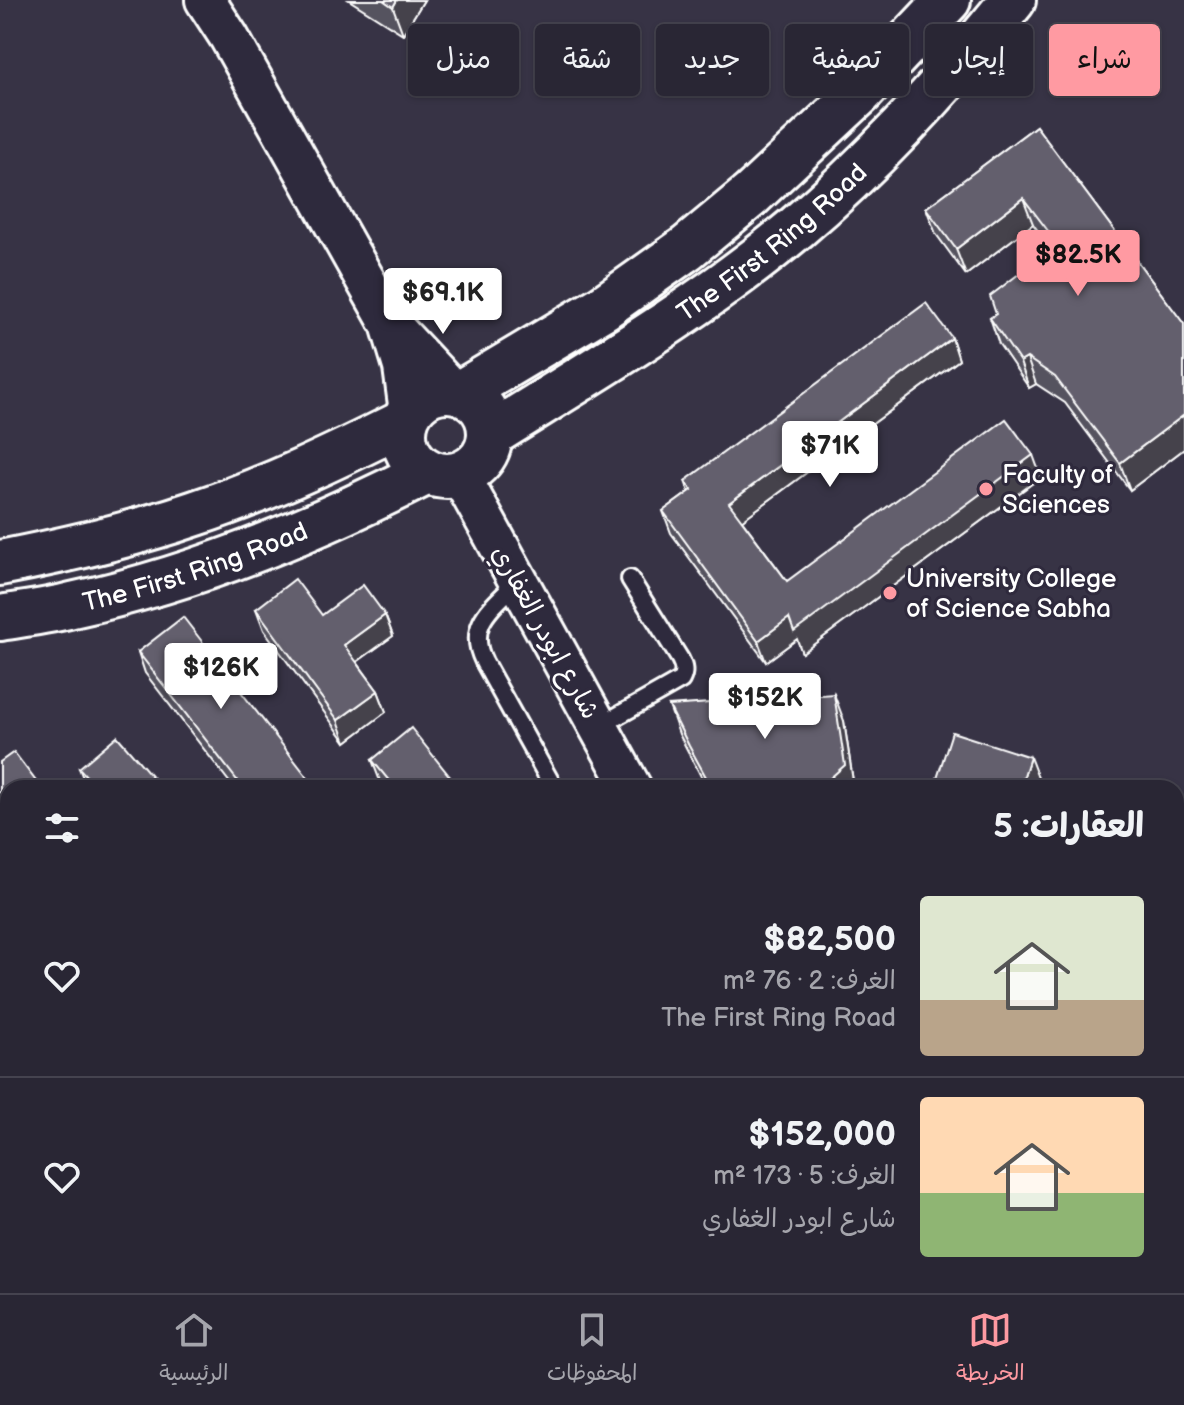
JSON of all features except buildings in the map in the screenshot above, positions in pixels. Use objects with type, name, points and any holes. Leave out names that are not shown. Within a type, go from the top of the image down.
[{"type":"main road","name":"The First Ring Road","points":[[457,391],[604,307],[687,248],[751,195],[860,93],[948,0]]},
{"type":"main road","name":"The First Ring Road","points":[[490,435],[673,319],[795,229],[890,140],[946,80],[1013,0]]},
{"type":"main road","points":[[439,390],[457,391],[474,399],[483,409],[489,422],[488,448],[472,469],[444,473],[417,465],[405,446],[407,417],[427,394],[439,390]]},
{"type":"main road","name":"The First Ring Road","points":[[0,563],[127,535],[198,513],[334,457],[407,417]]},
{"type":"main road","name":"The First Ring Road","points":[[0,618],[72,605],[217,564],[444,473]]},
{"type":"street","points":[[205,0],[229,37],[390,324],[403,367],[407,417]]},
{"type":"street","points":[[390,324],[457,391]]},
{"type":"street","name":"شارع ابودر الغفاري","points":[[444,473],[517,582],[628,780]]},
{"type":"lane","points":[[598,727],[681,680],[684,674],[680,659],[630,579]]},
{"type":"lane","points":[[517,582],[481,621],[477,642],[484,662],[550,780]]},
{"type":"place","name":"Faculty of Sciences","points":[[986,489]]},
{"type":"place","name":"University College of Science Sabha","points":[[890,593]]}]
